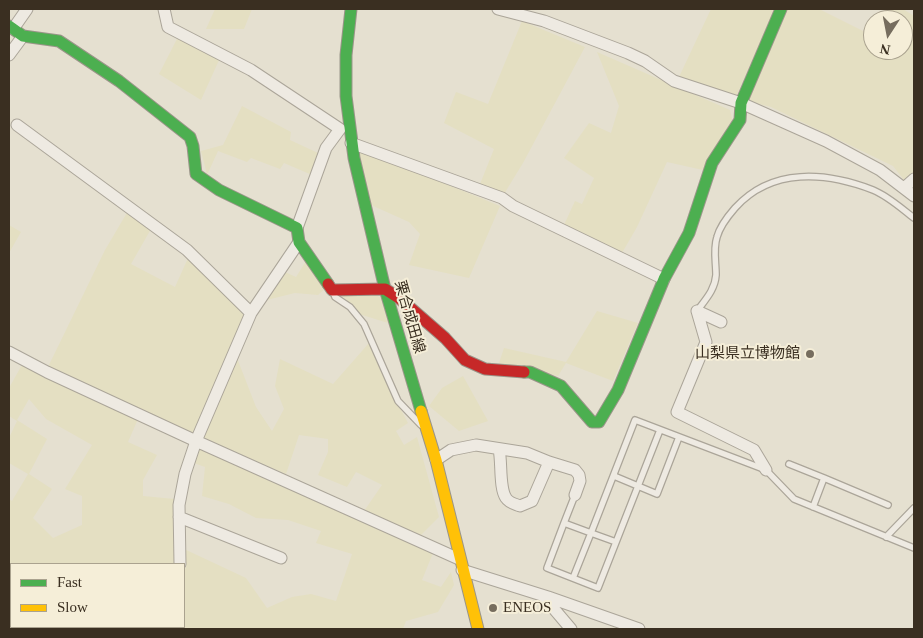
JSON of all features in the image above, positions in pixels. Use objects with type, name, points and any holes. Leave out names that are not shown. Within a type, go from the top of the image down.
[{"type":"street","points":[[9,55],[15,30],[27,9]]},
{"type":"street","points":[[164,9],[168,27],[252,70],[347,135],[502,198],[513,206],[664,279]]},
{"type":"street","name":"栗合成田線","points":[[351,9],[346,55],[347,135],[385,289],[436,460],[478,629]]},
{"type":"street","points":[[498,9],[544,20],[645,61],[674,81],[741,103],[826,141],[880,170],[914,196]]},
{"type":"street","points":[[347,135],[326,148],[296,228],[299,242],[332,290],[385,289],[399,298],[445,338],[465,360],[486,369],[530,372],[561,386],[592,422],[599,422],[618,390],[664,279],[689,233],[712,163],[740,120],[741,103],[781,9]]},
{"type":"street","points":[[15,30],[59,41],[119,82],[190,137],[194,144],[196,174],[219,190],[296,228]]},
{"type":"street","points":[[17,124],[187,250],[251,314]]},
{"type":"street","points":[[904,188],[914,179]]},
{"type":"street","points":[[180,563],[179,517],[185,474],[196,441],[251,314],[299,242]]},
{"type":"street","points":[[697,312],[721,322]]},
{"type":"street","points":[[697,312],[706,342],[677,412],[754,450],[766,470]]},
{"type":"street","points":[[9,352],[47,372],[196,441],[459,558]]},
{"type":"street","points":[[436,460],[451,450],[476,445],[527,453],[576,470],[580,481],[575,495]]},
{"type":"street","points":[[499,449],[503,490],[510,503],[520,506],[532,501],[549,462]]},
{"type":"street","points":[[179,517],[281,558]]},
{"type":"street","points":[[462,570],[542,595],[639,629]]},
{"type":"street","points":[[542,595],[571,629]]},
{"type":"lane","points":[[697,312],[710,294],[716,276],[715,254],[717,237],[728,216],[742,200],[757,188],[778,179],[811,177],[836,180],[874,191],[914,218]]},
{"type":"lane","points":[[332,290],[335,298],[350,308],[364,324],[398,401],[426,430]]},
{"type":"lane","points":[[573,578],[635,420],[766,470],[794,499],[914,548]]},
{"type":"lane","points":[[575,495],[547,568],[598,588],[660,430]]},
{"type":"lane","points":[[614,476],[657,494],[679,437]]},
{"type":"lane","points":[[789,464],[888,505]]},
{"type":"lane","points":[[813,507],[824,478]]},
{"type":"lane","points":[[886,537],[914,508]]},
{"type":"lane","points":[[564,523],[616,542]]},
{"type":"shaded area","points":[[215,9],[252,9],[244,29],[206,29]]},
{"type":"shaded area","points":[[711,9],[775,9],[736,97],[679,77]]},
{"type":"shaded area","points":[[784,9],[819,9],[863,31],[863,60],[913,60],[914,16],[914,174],[904,180],[893,166],[771,107],[751,102],[748,96]]},
{"type":"shaded area","points":[[886,9],[905,10],[885,10]]},
{"type":"shaded area","points":[[522,21],[585,47],[523,163],[504,194],[480,184],[494,149],[444,123],[456,92],[488,104]]},
{"type":"shaded area","points":[[178,37],[220,58],[201,100],[159,74]]},
{"type":"shaded area","points":[[597,52],[730,110],[733,123],[703,170],[667,162],[637,227],[622,253],[564,225],[575,201],[582,204],[594,178],[564,158],[589,123],[611,133],[619,106]]},
{"type":"shaded area","points":[[242,106],[291,132],[290,140],[318,153],[312,175],[284,163],[280,169],[251,158],[247,162],[218,151],[207,175],[201,151],[223,145]]},
{"type":"shaded area","points":[[358,148],[500,206],[469,278],[409,265],[420,234],[409,222],[371,205]]},
{"type":"shaded area","points":[[128,211],[151,229],[131,264],[175,287],[189,256],[246,314],[193,435],[47,369],[105,250]]},
{"type":"shaded area","points":[[9,225],[21,232],[9,253]]},
{"type":"shaded area","points":[[306,261],[326,288],[318,295],[295,293],[267,300],[285,272],[296,277]]},
{"type":"shaded area","points":[[374,294],[381,298],[388,323],[359,314],[341,295]]},
{"type":"shaded area","points":[[597,311],[638,323],[613,381],[566,363],[558,376],[499,363],[504,348],[566,362]]},
{"type":"shaded area","points":[[369,343],[408,423],[396,431],[404,445],[417,437],[439,517],[420,536],[364,511],[382,485],[356,472],[347,487],[318,475],[328,452],[328,439],[299,435],[286,474],[202,438],[237,358],[256,407],[272,431],[284,409],[275,386],[280,359],[333,384]]},
{"type":"shaded area","points":[[23,363],[138,419],[128,442],[157,455],[143,480],[143,496],[174,499],[177,563],[10,563],[9,609],[9,499],[12,501],[28,474],[9,463],[9,438],[17,421],[9,416],[9,388]],"holes":[[[29,399],[46,419],[92,445],[65,489],[82,496],[82,525],[53,538],[33,518],[52,489],[29,474],[47,439],[17,420]]]},
{"type":"shaded area","points":[[463,376],[488,421],[459,431],[429,406],[442,388]]},
{"type":"shaded area","points":[[201,447],[433,553],[422,580],[441,587],[451,572],[454,585],[438,612],[406,621],[403,629],[143,629],[185,628],[186,567],[182,548],[246,578],[267,608],[292,597],[311,594],[336,601],[352,554],[316,543],[321,531],[288,520],[256,518],[229,504],[202,496],[205,467],[194,463]]},
{"type":"shaded area","points":[[24,628],[131,628],[129,629]]},
{"type":"traffic: fast","points":[[351,9],[346,55],[346,96],[354,158],[385,289],[421,411]]},
{"type":"traffic: fast","points":[[524,372],[530,372],[561,386],[592,422],[599,422],[618,390],[664,279],[689,233],[712,163],[740,120],[741,103],[781,9]]},
{"type":"traffic: fast","points":[[9,26],[23,36],[59,41],[119,81],[190,137],[193,146],[196,174],[219,190],[297,228],[299,242],[328,284]]},
{"type":"traffic: slow","points":[[421,411],[436,460],[478,629]]},
{"type":"traffic: jam","points":[[328,284],[332,290],[385,289],[399,298],[445,338],[465,360],[485,369],[524,372]]},
{"type":"place","name":"山梨県立博物館","points":[[810,354]]},
{"type":"place","name":"ENEOS","points":[[493,608]]}]
